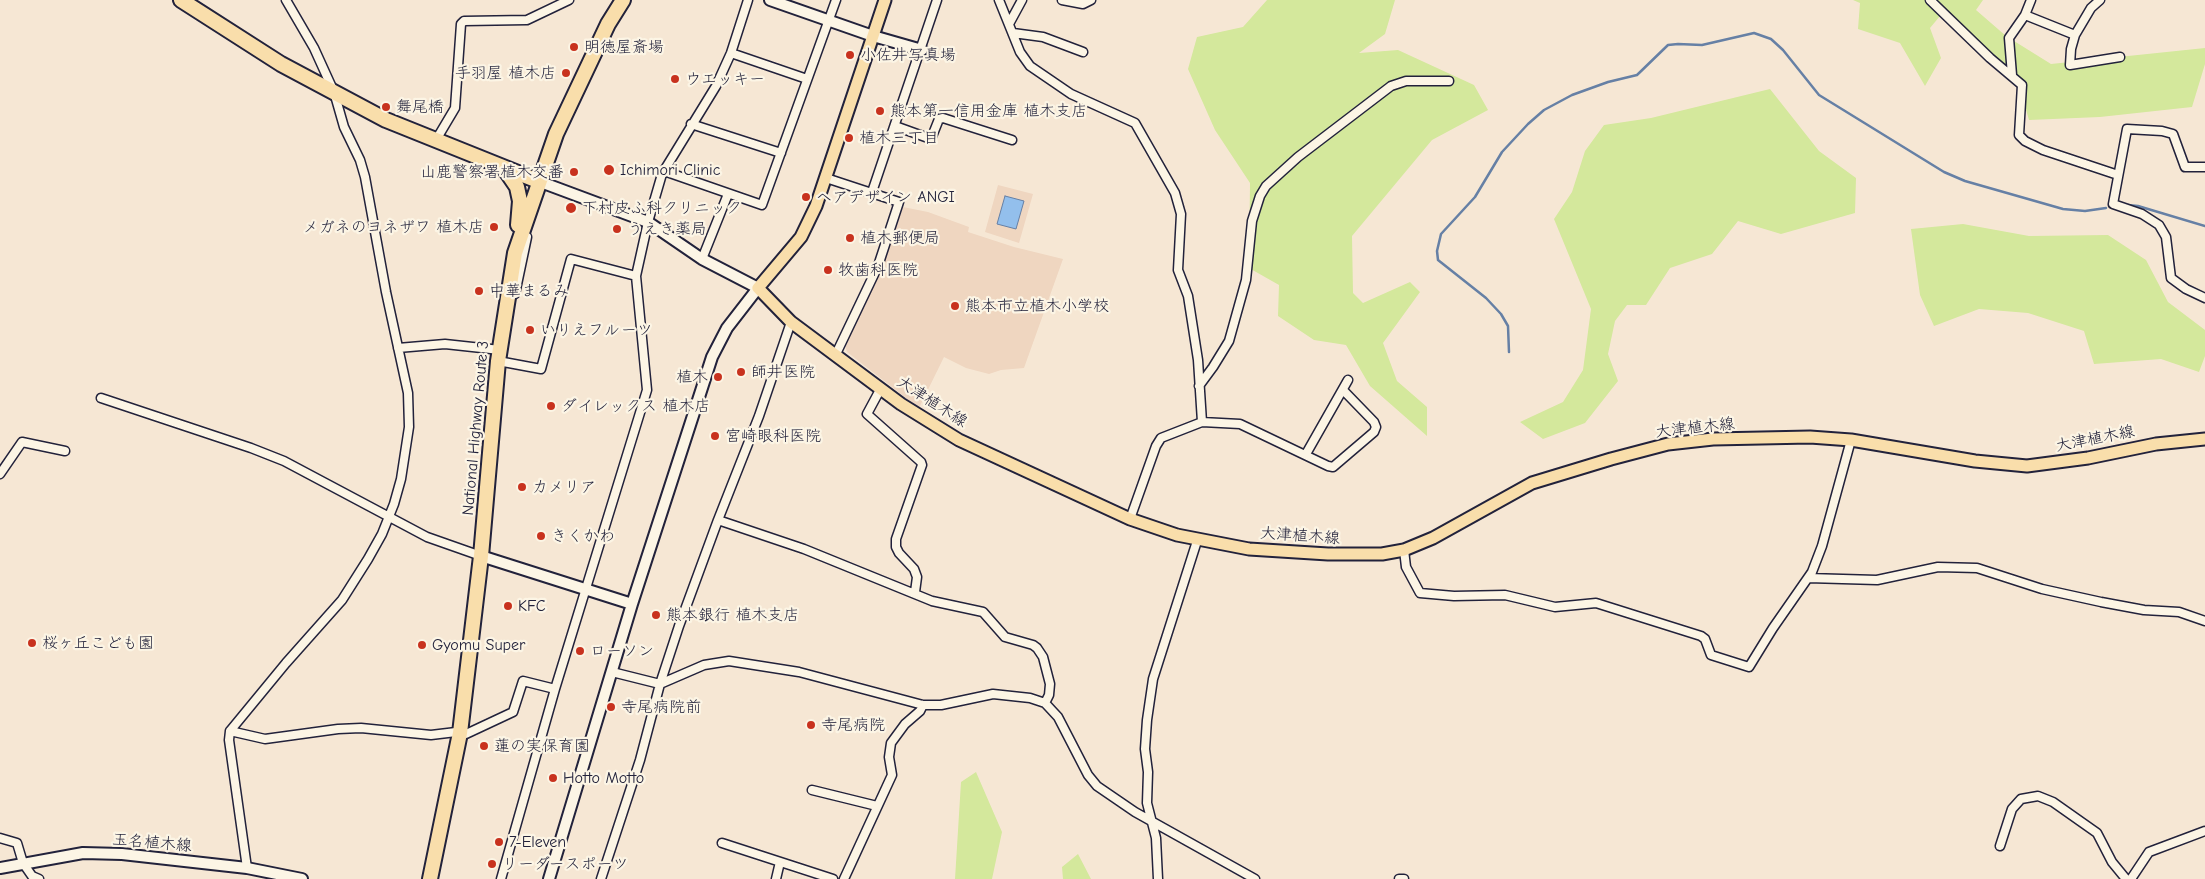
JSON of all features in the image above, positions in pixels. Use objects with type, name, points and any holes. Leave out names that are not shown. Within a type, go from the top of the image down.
[{"type":"highway","points":[[181,0],[281,64],[386,120],[538,181]]},
{"type":"highway","name":"National Highway Route 3","points":[[430,879],[460,733],[515,253],[538,181],[556,134],[608,24],[622,0]]},
{"type":"highway","points":[[504,168],[517,187],[520,201],[515,253]]},
{"type":"main road","points":[[758,288],[801,237],[816,206],[885,0]]},
{"type":"main road","name":"大津植木線","points":[[758,288],[791,322],[901,404],[959,440],[1130,519],[1177,535],[1249,549],[1375,555],[1404,550],[1433,538],[1532,483],[1611,458],[1668,444],[1713,439],[1810,438],[1851,440],[1975,461],[2027,466],[2088,458],[2156,444],[2205,439]]},
{"type":"street","points":[[247,868],[229,740],[230,731],[286,663],[342,600],[382,534],[401,479],[409,427],[408,393],[360,160],[344,127],[334,92],[314,48],[286,0]]},
{"type":"street","points":[[436,140],[455,108],[461,24],[464,21],[526,20],[550,4],[570,0]]},
{"type":"street","points":[[501,879],[555,689],[647,390],[636,276],[648,222],[664,171],[716,86],[731,53],[748,0]]},
{"type":"street","points":[[770,0],[873,36],[922,50]]},
{"type":"street","points":[[664,171],[762,205],[806,78],[830,20],[836,0]]},
{"type":"street","points":[[872,192],[922,50],[937,0]]},
{"type":"street","points":[[999,0],[1020,52],[1030,66],[1071,94],[1135,123],[1174,193],[1181,214],[1178,270],[1188,296],[1198,360],[1202,422]]},
{"type":"street","points":[[1009,24],[1022,0]]},
{"type":"street","points":[[1064,0],[1083,4],[1091,0]]},
{"type":"street","points":[[1930,0],[1990,58],[2022,85],[2019,135],[2025,141],[2044,150],[2118,175]]},
{"type":"street","points":[[2012,75],[2009,38],[2025,15],[2031,0]]},
{"type":"street","points":[[2100,0],[2091,8],[2075,35],[2071,49],[2070,65],[2120,57]]},
{"type":"street","points":[[2025,15],[2075,35]]},
{"type":"street","points":[[1012,33],[1043,37],[1083,52]]},
{"type":"street","points":[[731,53],[806,78]]},
{"type":"street","points":[[1199,386],[1229,341],[1246,280],[1252,221],[1260,196],[1266,186],[1298,157],[1391,86],[1406,81],[1449,81]]},
{"type":"street","points":[[895,126],[931,138],[939,120],[943,118],[1012,140]]},
{"type":"street","points":[[691,124],[781,153]]},
{"type":"street","points":[[2205,167],[2185,166],[2173,134],[2162,130],[2127,129],[2113,204],[2142,214],[2159,225],[2166,237],[2172,278],[2186,289],[2205,298]]},
{"type":"street","points":[[826,178],[899,202],[878,266],[836,354]]},
{"type":"street","points":[[502,358],[505,357],[507,329],[538,181],[648,222],[702,259],[758,288],[727,328],[712,357],[632,604],[549,879]]},
{"type":"street","points":[[702,259],[728,194]]},
{"type":"street","points":[[398,348],[451,344],[541,369],[570,259],[636,276]]},
{"type":"street","points":[[600,879],[640,760],[660,684],[718,520],[759,416],[791,322]]},
{"type":"street","points":[[1306,454],[1348,380]]},
{"type":"street","points":[[881,388],[867,414],[922,462],[896,539],[896,547],[914,569],[917,577],[915,592]]},
{"type":"street","points":[[1130,519],[1156,446],[1161,438],[1202,422],[1240,424],[1328,466],[1333,466],[1376,430],[1374,422],[1343,390]]},
{"type":"street","points":[[101,398],[251,448],[284,461],[388,518],[427,537],[632,604]]},
{"type":"street","points":[[1404,550],[1406,567],[1420,593],[1454,596],[1505,595],[1556,607],[1596,603],[1701,636],[1705,639],[1711,655],[1750,667],[1772,628],[1808,578],[1822,546],[1851,440]]},
{"type":"street","points":[[0,474],[22,442],[65,451]]},
{"type":"street","points":[[718,520],[804,549],[915,592],[932,601],[983,612],[1005,637],[1037,648],[1045,664],[1050,684],[1045,703]]},
{"type":"street","points":[[1158,879],[1156,838],[1147,803],[1148,772],[1145,749],[1154,679],[1197,540],[1195,539]]},
{"type":"street","points":[[1808,578],[1877,580],[1938,567],[1977,568],[2050,591],[2136,608],[2179,612],[2205,621]]},
{"type":"street","points":[[612,672],[660,684],[704,665],[729,660],[799,672],[923,705],[941,705],[993,694],[1030,698],[1045,703],[1058,718],[1088,776],[1097,786],[1116,800],[1255,879]]},
{"type":"street","points":[[230,731],[265,739],[338,729],[362,728],[430,735],[466,734],[513,712],[523,681],[555,689]]},
{"type":"street","points":[[844,879],[892,775],[889,757],[891,743],[905,724],[920,712],[923,705]]},
{"type":"street","points":[[812,790],[877,806]]},
{"type":"street","points":[[2000,846],[2012,809],[2021,799],[2038,796],[2053,802],[2097,833],[2112,862],[2126,879]]},
{"type":"street","points":[[2131,879],[2149,852],[2205,831]]},
{"type":"street","points":[[0,838],[17,843],[22,863],[32,876],[39,879]]},
{"type":"street","points":[[722,843],[833,879]]},
{"type":"street","name":"玉名植木線","points":[[0,868],[83,853],[122,854],[247,868],[302,879]]},
{"type":"street","points":[[776,879],[780,862]]},
{"type":"street","points":[[1399,879],[1404,879]]},
{"type":"shaded area","points":[[998,185],[1033,194],[1019,243],[985,232]]},
{"type":"shaded area","name":"熊本市立植木小学校","points":[[903,207],[928,212],[969,227],[968,232],[1014,247],[1063,259],[1024,368],[1001,370],[989,374],[966,368],[944,357],[919,408],[847,352],[845,345],[882,267]]},
{"type":"green space","points":[[1267,0],[1395,0],[1385,34],[1359,53],[1398,50],[1474,85],[1488,110],[1432,140],[1352,236],[1353,293],[1363,303],[1410,282],[1420,292],[1383,343],[1397,381],[1427,407],[1427,436],[1370,386],[1346,345],[1314,340],[1278,316],[1279,285],[1249,268],[1250,183],[1215,130],[1188,69],[1197,37],[1243,27]]},
{"type":"green space","points":[[1853,0],[1983,0],[1976,10],[2006,36],[2051,64],[2205,48],[2205,64],[2192,107],[2100,117],[2029,120],[2019,85],[1998,61],[1940,16],[1930,28],[1941,58],[1925,86],[1900,43],[1858,29],[1860,3]]},
{"type":"green space","points":[[1770,89],[1819,151],[1856,178],[1855,213],[1781,234],[1738,221],[1712,254],[1670,268],[1646,305],[1627,305],[1615,321],[1608,354],[1618,381],[1585,423],[1543,439],[1520,422],[1563,402],[1583,370],[1591,309],[1554,219],[1572,192],[1585,151],[1604,125],[1651,118]]},
{"type":"green space","points":[[1963,224],[2029,236],[2108,235],[2146,260],[2168,302],[2205,330],[2205,356],[2199,372],[2161,359],[2094,364],[2084,331],[2028,313],[1979,309],[1934,326],[1920,295],[1911,229]]},
{"type":"green space","points":[[976,772],[1002,832],[992,879],[955,879],[961,782]]},
{"type":"green space","points":[[1078,854],[1091,879],[1063,879],[1062,867]]},
{"type":"water","points":[[1005,196],[1024,201],[1016,229],[997,224]]},
{"type":"waterway","points":[[1509,352],[1508,326],[1501,314],[1486,298],[1438,260],[1437,251],[1441,234],[1475,197],[1502,152],[1544,110],[1572,95],[1608,82],[1637,75],[1668,45],[1702,45],[1754,33],[1771,39],[1783,50],[1819,95],[1944,172],[1965,181],[2063,209],[2085,211],[2106,208]]},
{"type":"waterway","points":[[2128,205],[2138,206],[2205,226]]},
{"type":"place","name":"明徳屋斎場","points":[[574,47]]},
{"type":"place","name":"小佐井写真場","points":[[850,55]]},
{"type":"place","name":"手羽屋 植木店","points":[[566,73]]},
{"type":"place","name":"ウエッキー","points":[[675,79]]},
{"type":"place","name":"舞尾橋","points":[[386,107]]},
{"type":"place","name":"熊本第一信用金庫 植木支店","points":[[880,111]]},
{"type":"place","name":"植木三丁目","points":[[849,138]]},
{"type":"place","name":"Ichimori Clinic","points":[[609,170]]},
{"type":"place","name":"山鹿警察署植木交番","points":[[574,172]]},
{"type":"place","name":"ヘアデザイン ANGI","points":[[806,197]]},
{"type":"place","name":"下村皮ふ科クリニック","points":[[571,208]]},
{"type":"place","name":"メガネのヨネザワ 植木店","points":[[494,227]]},
{"type":"place","name":"うえき薬局","points":[[617,229]]},
{"type":"place","name":"植木郵便局","points":[[850,238]]},
{"type":"place","name":"牧歯科医院","points":[[828,270]]},
{"type":"place","name":"中華まるみ","points":[[479,291]]},
{"type":"place","name":"熊本市立植木小学校","points":[[955,306]]},
{"type":"place","name":"いりえフルーツ","points":[[530,330]]},
{"type":"place","name":"師井医院","points":[[741,372]]},
{"type":"place","name":"植木","points":[[718,377]]},
{"type":"place","name":"ダイレックス 植木店","points":[[551,406]]},
{"type":"place","name":"宮崎眼科医院","points":[[715,436]]},
{"type":"place","name":"カメリア","points":[[522,487]]},
{"type":"place","name":"きくかわ","points":[[541,536]]},
{"type":"place","name":"KFC","points":[[508,606]]},
{"type":"place","name":"熊本銀行 植木支店","points":[[656,615]]},
{"type":"place","name":"桜ヶ丘こども園","points":[[32,643]]},
{"type":"place","name":"Gyomu Super","points":[[422,645]]},
{"type":"place","name":"ローソン","points":[[580,651]]},
{"type":"place","name":"寺尾病院前","points":[[611,707]]},
{"type":"place","name":"寺尾病院","points":[[811,725]]},
{"type":"place","name":"蓮の実保育園","points":[[484,746]]},
{"type":"place","name":"Hotto Motto","points":[[553,778]]},
{"type":"place","name":"7-Eleven","points":[[499,842]]},
{"type":"place","name":"リーダースポーツ","points":[[492,864]]}]
